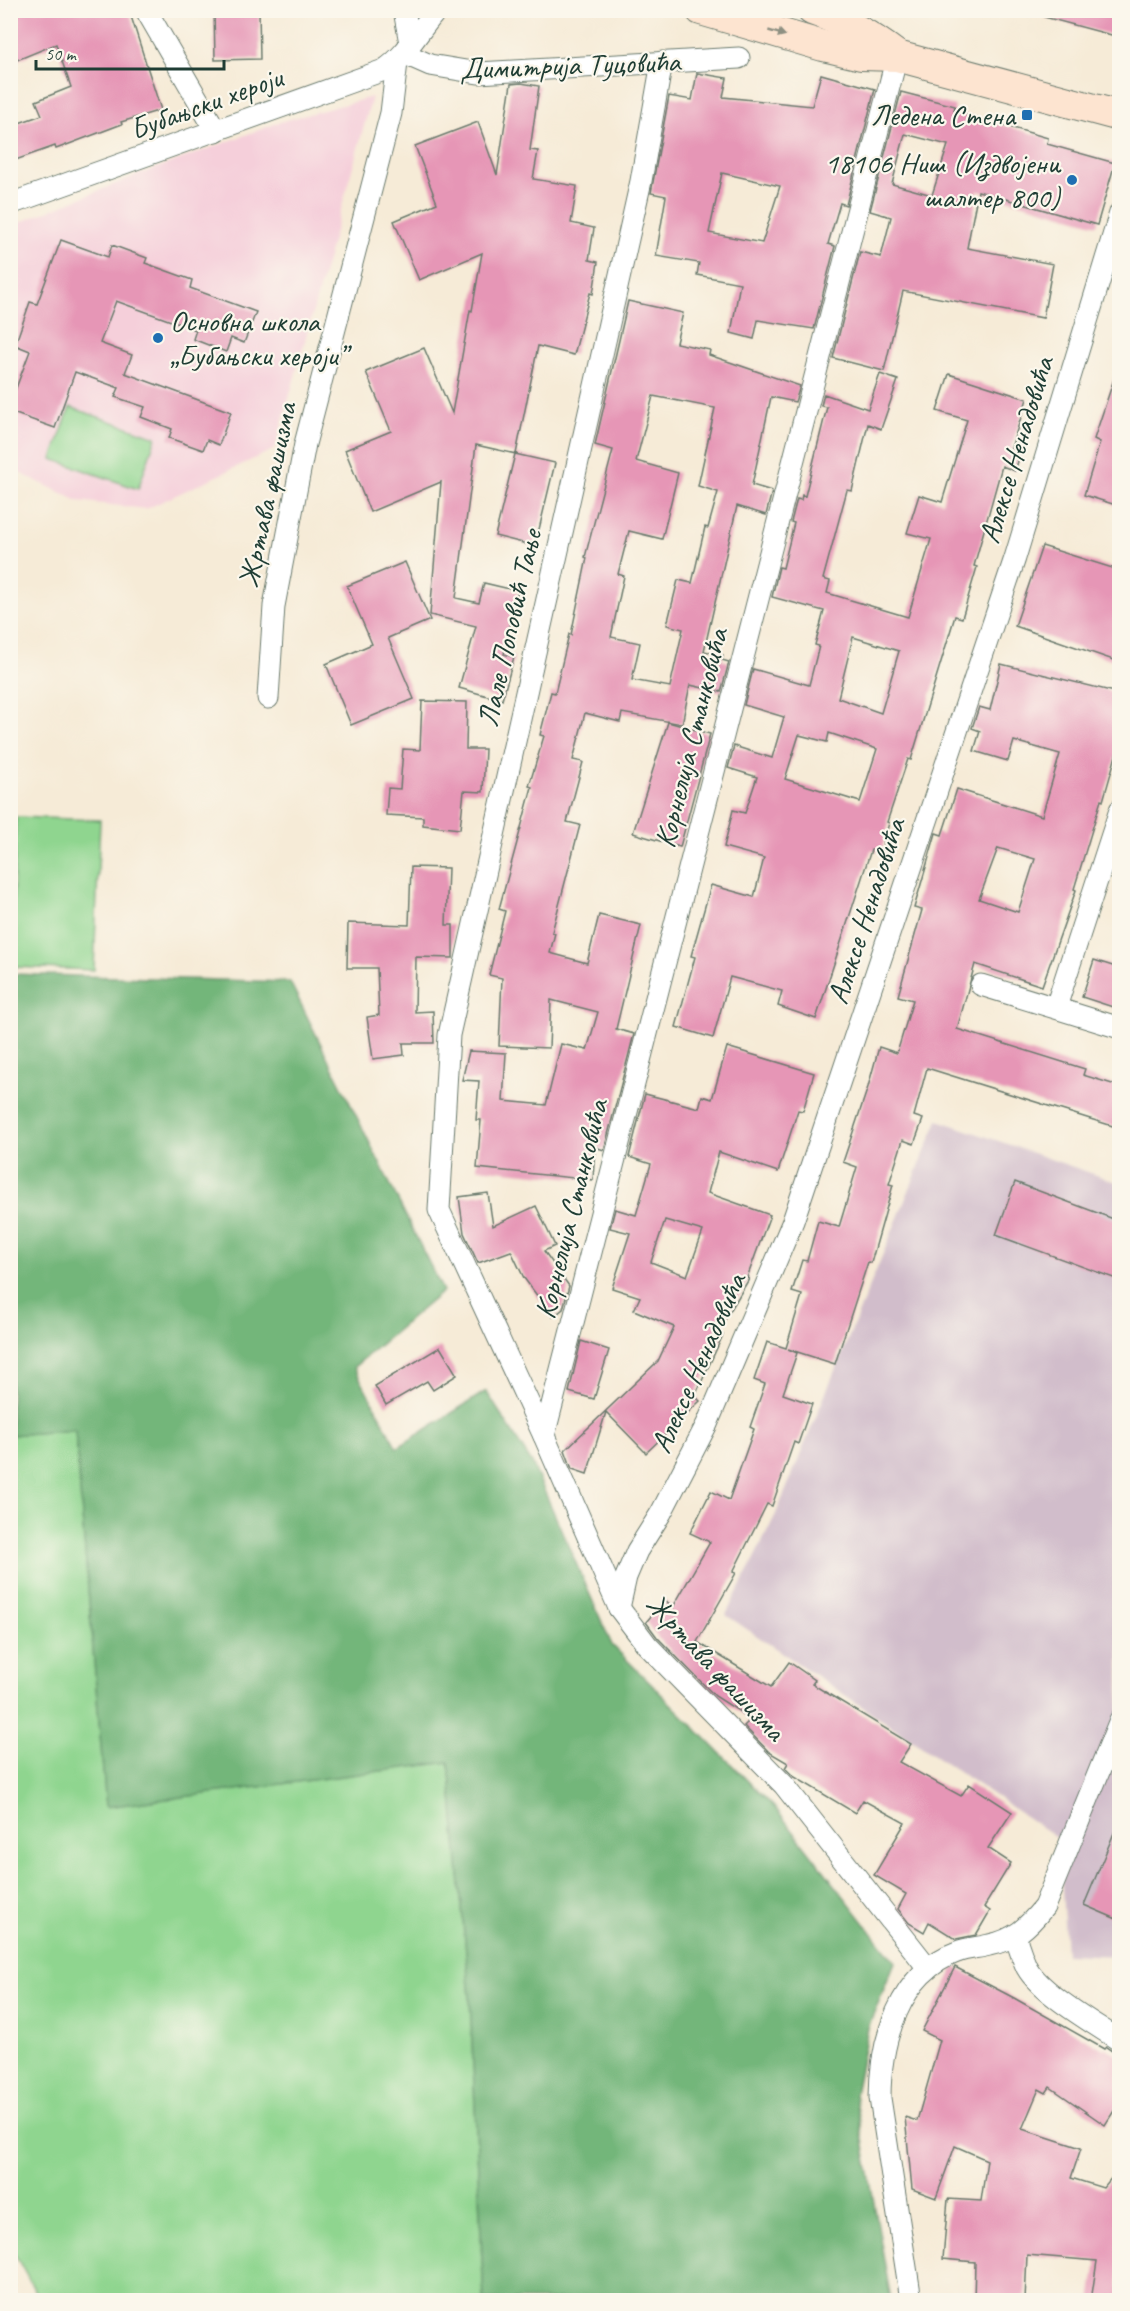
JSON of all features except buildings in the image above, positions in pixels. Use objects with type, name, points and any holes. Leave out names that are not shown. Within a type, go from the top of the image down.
[{"type":"main road","name":"Димитрија Туцовића","points":[[701,10],[823,46],[861,54],[897,56],[1119,116]]},
{"type":"main road","name":"Димитрија Туцовића","points":[[812,10],[872,36],[897,56]]},
{"type":"street","points":[[146,10],[216,131]]},
{"type":"street","name":"Жртава фашизма","points":[[268,698],[274,606],[305,444],[391,113],[404,53],[404,10]]},
{"type":"street","points":[[404,53],[437,10]]},
{"type":"street","name":"Бубањски хероји","points":[[10,204],[384,70],[404,53]]},
{"type":"street","name":"Димитрија Туцовића","points":[[404,53],[430,65],[478,73],[739,58]]},
{"type":"street","name":"Корнелија Станковића","points":[[544,1436],[897,56]]},
{"type":"street","name":"Лале Поповић Тање","points":[[439,1210],[449,1035],[641,181],[662,62]]},
{"type":"street","name":"Алексе Ненадовића","points":[[619,1608],[626,1576],[637,1551],[661,1514],[707,1424],[793,1221],[1015,558],[1119,213]]},
{"type":"street","points":[[1056,1007],[1119,810]]},
{"type":"street","points":[[981,985],[1119,1028]]},
{"type":"street","name":"Жртава фашизма","points":[[439,1210],[544,1436],[619,1608],[647,1645],[784,1785],[928,1968]]},
{"type":"street","points":[[910,2301],[879,2098],[880,2075],[889,2030],[912,1986],[928,1968],[957,1952],[1001,1942],[1015,1936],[1026,1929],[1044,1907],[1119,1720]]},
{"type":"street","points":[[1015,1936],[1026,1966],[1034,1977],[1046,1989],[1119,2041]]},
{"type":"shaded area","name":"Основна школа „Бубањски хероји”","points":[[372,97],[275,449],[146,509],[78,501],[18,472],[11,458],[11,226],[135,176],[283,121]]},
{"type":"shaded area","points":[[938,1120],[1119,1183],[1119,1956],[1066,1954],[1059,1839],[726,1615],[776,1514]]},
{"type":"green space","points":[[70,407],[156,437],[138,489],[52,459]]},
{"type":"green space","points":[[16,817],[100,820],[94,970],[11,967]]},
{"type":"green space","points":[[11,974],[290,982],[443,1291],[354,1367],[397,1448],[486,1391],[532,1463],[612,1645],[776,1809],[895,1962],[868,2028],[855,2094],[891,2300],[484,2300],[470,1997],[449,1762],[106,1807],[75,1430],[11,1435]]},
{"type":"green space","points":[[75,1430],[106,1807],[449,1762],[470,1997],[484,2300],[40,2300],[11,2247],[10,1435]]},
{"type":"place","name":"Ледена Стена","points":[[1027,115]]},
{"type":"place","name":"18106 Ниш (Издвојени шалтер 800)","points":[[1072,180]]},
{"type":"place","name":"Основна школа „Бубањски хероји”","points":[[158,338]]}]
